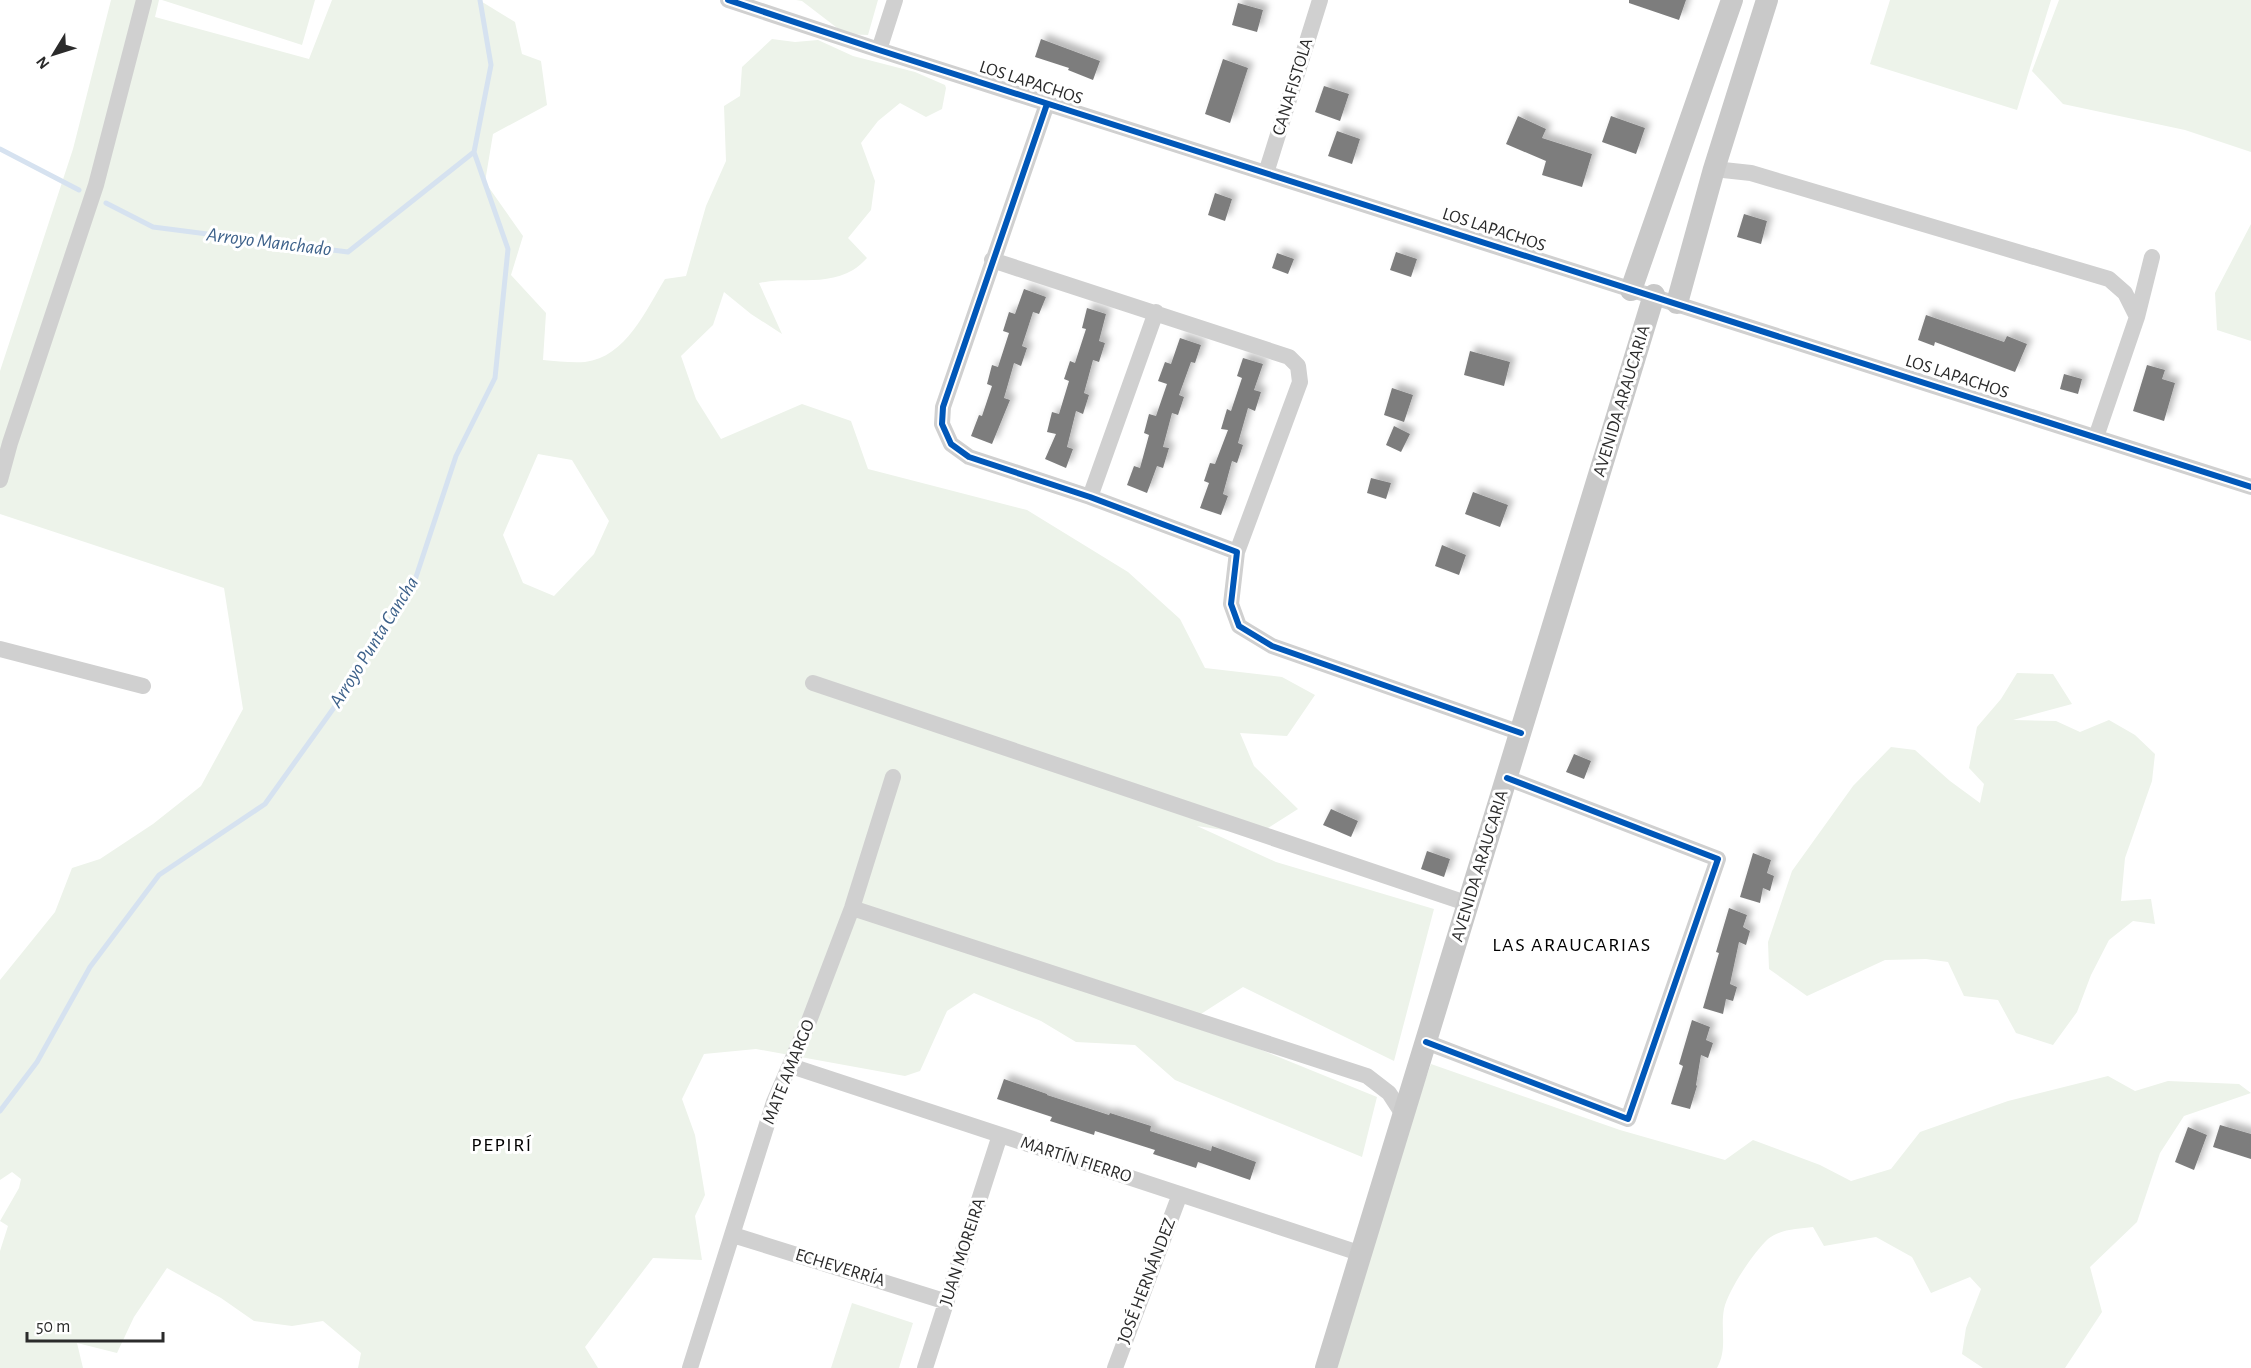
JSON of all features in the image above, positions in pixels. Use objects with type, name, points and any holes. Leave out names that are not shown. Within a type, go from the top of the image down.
[{"type":"main road","points":[[1631,290],[1732,0]]},
{"type":"main road","points":[[1677,303],[1714,169],[1767,0]]},
{"type":"main road","name":"AVENIDA ARAUCARIA","points":[[1326,1368],[1362,1254],[1402,1113],[1469,904],[1654,295]]},
{"type":"street","points":[[0,480],[10,443],[96,185],[144,0]]},
{"type":"street","name":"LOS LAPACHOS","points":[[728,0],[1047,104],[1631,290],[1654,295],[2251,487]]},
{"type":"street","points":[[879,50],[895,0]]},
{"type":"street","name":"CANAFISTOLA","points":[[1266,173],[1320,0]]},
{"type":"street","points":[[1047,104],[943,407],[942,424],[951,444],[969,457],[1090,497],[1237,552]]},
{"type":"street","points":[[1714,169],[1751,174],[2109,279],[2125,293],[2137,317]]},
{"type":"street","points":[[2096,438],[2137,317],[2152,258]]},
{"type":"street","points":[[992,260],[1289,357],[1298,366],[1300,382],[1237,552],[1231,604],[1239,626],[1272,646],[1521,733]]},
{"type":"street","points":[[1090,497],[1156,312]]},
{"type":"street","points":[[0,649],[143,686]]},
{"type":"street","points":[[813,683],[1469,904]]},
{"type":"street","name":"MATE AMARGO","points":[[690,1368],[774,1102],[791,1066],[852,908],[893,777]]},
{"type":"street","points":[[1426,1042],[1628,1119],[1718,858],[1507,778]]},
{"type":"street","points":[[852,908],[1367,1076],[1389,1094],[1402,1113]]},
{"type":"street","name":"MARTÍN FIERRO","points":[[791,1066],[1362,1254]]},
{"type":"street","name":"JUAN MOREIRA","points":[[925,1368],[1000,1135]]},
{"type":"street","name":"JOSÉ HERNÁNDEZ","points":[[1115,1368],[1180,1194]]},
{"type":"street","name":"ECHEVERRÍA","points":[[733,1235],[946,1302]]},
{"type":"shaded area","points":[[111,0],[159,0],[155,17],[309,59],[332,0],[479,0],[515,22],[522,54],[541,61],[547,105],[493,134],[485,182],[523,236],[511,275],[546,313],[543,360],[585,362],[599,358],[623,342],[642,318],[665,279],[686,276],[706,206],[726,161],[724,106],[740,96],[742,67],[772,39],[795,42],[818,40],[853,56],[915,72],[945,85],[942,109],[926,117],[900,103],[878,121],[861,143],[875,181],[871,210],[848,238],[867,258],[853,270],[830,278],[759,283],[782,334],[751,314],[724,292],[713,325],[681,356],[696,399],[721,439],[802,404],[851,421],[868,469],[1027,510],[1128,572],[1180,619],[1205,668],[1282,677],[1315,695],[1287,736],[1240,733],[1254,766],[1298,809],[1257,835],[1197,826],[1276,862],[1434,909],[1394,1061],[1243,987],[1190,1021],[1377,1097],[1362,1157],[1175,1080],[1135,1045],[1076,1042],[1041,1021],[974,993],[947,1011],[920,1071],[905,1076],[756,1049],[704,1054],[682,1099],[695,1135],[705,1195],[695,1216],[702,1260],[653,1258],[585,1347],[598,1368],[358,1368],[361,1353],[323,1321],[292,1326],[254,1321],[221,1298],[167,1268],[134,1317],[117,1353],[77,1343],[83,1368],[0,1368],[0,1251],[8,1226],[0,1221],[19,1188],[21,1179],[12,1172],[0,1180],[0,980],[55,912],[72,868],[100,859],[153,824],[201,786],[243,709],[224,588],[0,514],[0,371],[73,149]],"holes":[[[538,454],[572,460],[609,521],[594,554],[554,596],[523,583],[503,535]]]},
{"type":"shaded area","points":[[162,0],[315,0],[302,45]]},
{"type":"shaded area","points":[[796,0],[878,0],[868,35],[845,34],[802,1]]},
{"type":"shaded area","points":[[1890,0],[2051,0],[2017,110],[1870,64]]},
{"type":"shaded area","points":[[2059,0],[2251,0],[2251,152],[2185,130],[2063,104],[2032,71]]},
{"type":"shaded area","points":[[2251,224],[2251,341],[2217,330],[2215,293]]},
{"type":"shaded area","points":[[2017,673],[2053,674],[2072,704],[2013,720],[2056,721],[2080,732],[2109,720],[2135,735],[2155,754],[2152,781],[2125,858],[2121,901],[2151,899],[2155,924],[2133,921],[2109,940],[2091,975],[2077,1012],[2053,1045],[2016,1033],[1998,1000],[1964,996],[1948,962],[1926,959],[1885,960],[1807,996],[1769,969],[1768,942],[1792,871],[1853,786],[1891,747],[1915,750],[1950,781],[1980,803],[1984,784],[1969,768],[1977,727],[2001,699]]},
{"type":"shaded area","points":[[1431,1064],[1620,1130],[1725,1160],[1753,1140],[1820,1165],[1851,1181],[1891,1169],[1920,1132],[2008,1101],[2108,1076],[2135,1091],[2168,1081],[2239,1084],[2251,1093],[2184,1116],[2160,1153],[2137,1222],[2090,1267],[2102,1312],[2065,1368],[1983,1368],[1962,1354],[1966,1328],[1981,1289],[1970,1277],[1931,1293],[1912,1257],[1876,1237],[1824,1246],[1813,1227],[1778,1233],[1762,1245],[1749,1262],[1726,1301],[1723,1317],[1723,1346],[1717,1368],[1329,1368],[1362,1254]]},
{"type":"shaded area","points":[[852,1303],[913,1323],[899,1368],[831,1368]]},
{"type":"building","points":[[1629,0],[1686,0],[1679,20],[1629,3]]},
{"type":"building","points":[[1238,3],[1263,10],[1257,32],[1232,25]]},
{"type":"building","points":[[1041,39],[1100,61],[1093,80],[1068,70],[1069,68],[1035,57]]},
{"type":"building","points":[[1223,59],[1248,68],[1230,123],[1205,114]]},
{"type":"building","points":[[1324,86],[1349,94],[1340,121],[1315,112]]},
{"type":"building","points":[[1518,116],[1546,129],[1542,138],[1592,154],[1582,187],[1542,175],[1546,161],[1506,144]]},
{"type":"building","points":[[1611,116],[1645,128],[1636,154],[1602,142]]},
{"type":"building","points":[[1337,131],[1360,139],[1352,164],[1328,156]]},
{"type":"building","points":[[1215,193],[1232,199],[1225,221],[1208,215]]},
{"type":"building","points":[[1744,214],[1767,221],[1761,244],[1737,237]]},
{"type":"building","points":[[1396,252],[1417,259],[1411,277],[1390,270]]},
{"type":"building","points":[[1277,253],[1294,259],[1288,274],[1272,268]]},
{"type":"building","points":[[1024,289],[1046,297],[1039,314],[1033,312],[1022,346],[1027,348],[1021,366],[1014,363],[1004,398],[1010,400],[992,444],[971,436],[979,415],[982,416],[992,386],[987,384],[992,365],[998,367],[1009,333],[1003,331],[1009,312],[1015,314]]},
{"type":"building","points":[[1087,308],[1106,314],[1099,341],[1105,343],[1099,362],[1093,360],[1084,393],[1089,395],[1083,414],[1076,411],[1067,447],[1073,449],[1066,468],[1045,459],[1056,434],[1047,432],[1052,412],[1059,414],[1069,381],[1064,379],[1070,361],[1075,363],[1086,329],[1082,328]]},
{"type":"building","points":[[1926,315],[2004,342],[2007,336],[2027,344],[2015,372],[1935,342],[1934,346],[1918,340]]},
{"type":"building","points":[[1180,338],[1201,345],[1195,363],[1191,362],[1179,395],[1184,397],[1178,415],[1172,413],[1163,447],[1169,448],[1163,468],[1157,466],[1147,493],[1127,485],[1134,466],[1140,468],[1149,435],[1144,433],[1149,414],[1156,416],[1167,384],[1158,381],[1165,362],[1171,364]]},
{"type":"building","points":[[1470,351],[1510,362],[1504,386],[1464,375]]},
{"type":"building","points":[[1243,358],[1263,364],[1254,390],[1261,392],[1255,411],[1248,408],[1238,443],[1243,445],[1237,463],[1232,461],[1223,494],[1228,496],[1221,515],[1200,508],[1209,483],[1204,481],[1210,463],[1215,464],[1228,430],[1221,429],[1227,409],[1231,411],[1242,378],[1237,376]]},
{"type":"building","points":[[2147,365],[2165,370],[2162,379],[2175,383],[2164,421],[2133,411]]},
{"type":"building","points":[[2064,374],[2082,379],[2078,394],[2060,389]]},
{"type":"building","points":[[1392,388],[1413,395],[1404,422],[1384,415]]},
{"type":"building","points":[[1394,426],[1410,434],[1401,452],[1386,445]]},
{"type":"building","points":[[1371,478],[1391,483],[1386,499],[1367,493]]},
{"type":"building","points":[[1473,492],[1508,505],[1500,527],[1465,514]]},
{"type":"building","points":[[1442,545],[1466,555],[1459,575],[1435,566]]},
{"type":"building","points":[[1574,754],[1591,761],[1584,779],[1566,772]]},
{"type":"building","points":[[1331,809],[1358,821],[1351,837],[1323,825]]},
{"type":"building","points":[[1427,851],[1450,859],[1444,877],[1421,869]]},
{"type":"building","points":[[1753,853],[1771,860],[1767,873],[1774,876],[1770,891],[1763,888],[1760,903],[1740,897]]},
{"type":"building","points":[[1729,908],[1747,915],[1743,927],[1750,931],[1746,945],[1739,942],[1730,984],[1737,987],[1733,1001],[1726,999],[1723,1014],[1703,1008]]},
{"type":"building","points":[[1692,1020],[1710,1027],[1706,1040],[1713,1043],[1708,1058],[1701,1055],[1697,1086],[1690,1109],[1671,1104],[1683,1066],[1679,1064]]},
{"type":"building","points":[[1004,1079],[1109,1115],[1110,1113],[1151,1126],[1150,1131],[1211,1151],[1212,1146],[1256,1162],[1250,1180],[1198,1162],[1196,1168],[1153,1154],[1155,1150],[1095,1131],[1094,1135],[1050,1121],[1052,1117],[997,1099]]},
{"type":"building","points":[[2220,1125],[2251,1134],[2251,1159],[2213,1147]]},
{"type":"building","points":[[2188,1127],[2207,1135],[2194,1170],[2175,1162]]},
{"type":"waterway","name":"Arroyo Punta Cancha","points":[[0,1111],[37,1062],[90,967],[159,875],[265,804],[338,702],[414,583],[456,456],[495,378],[508,249],[474,152],[491,65],[480,0]]},
{"type":"waterway","name":"Arroyo Manchado","points":[[0,149],[79,190]]},
{"type":"waterway","name":"Arroyo Manchado","points":[[106,203],[153,227],[348,252],[474,152]]},
{"type":"cycle path","points":[[728,0],[2251,487]]},
{"type":"cycle path","points":[[1047,104],[943,407],[942,424],[951,444],[969,457],[1090,497],[1237,552],[1231,604],[1239,626],[1272,646],[1521,733]]},
{"type":"cycle path","points":[[1426,1042],[1628,1119],[1718,859],[1507,778]]},
{"type":"district","name":"LAS ARAUCARIAS","points":[[1572,945]]},
{"type":"district","name":"PEPIRÍ","points":[[502,1145]]}]
